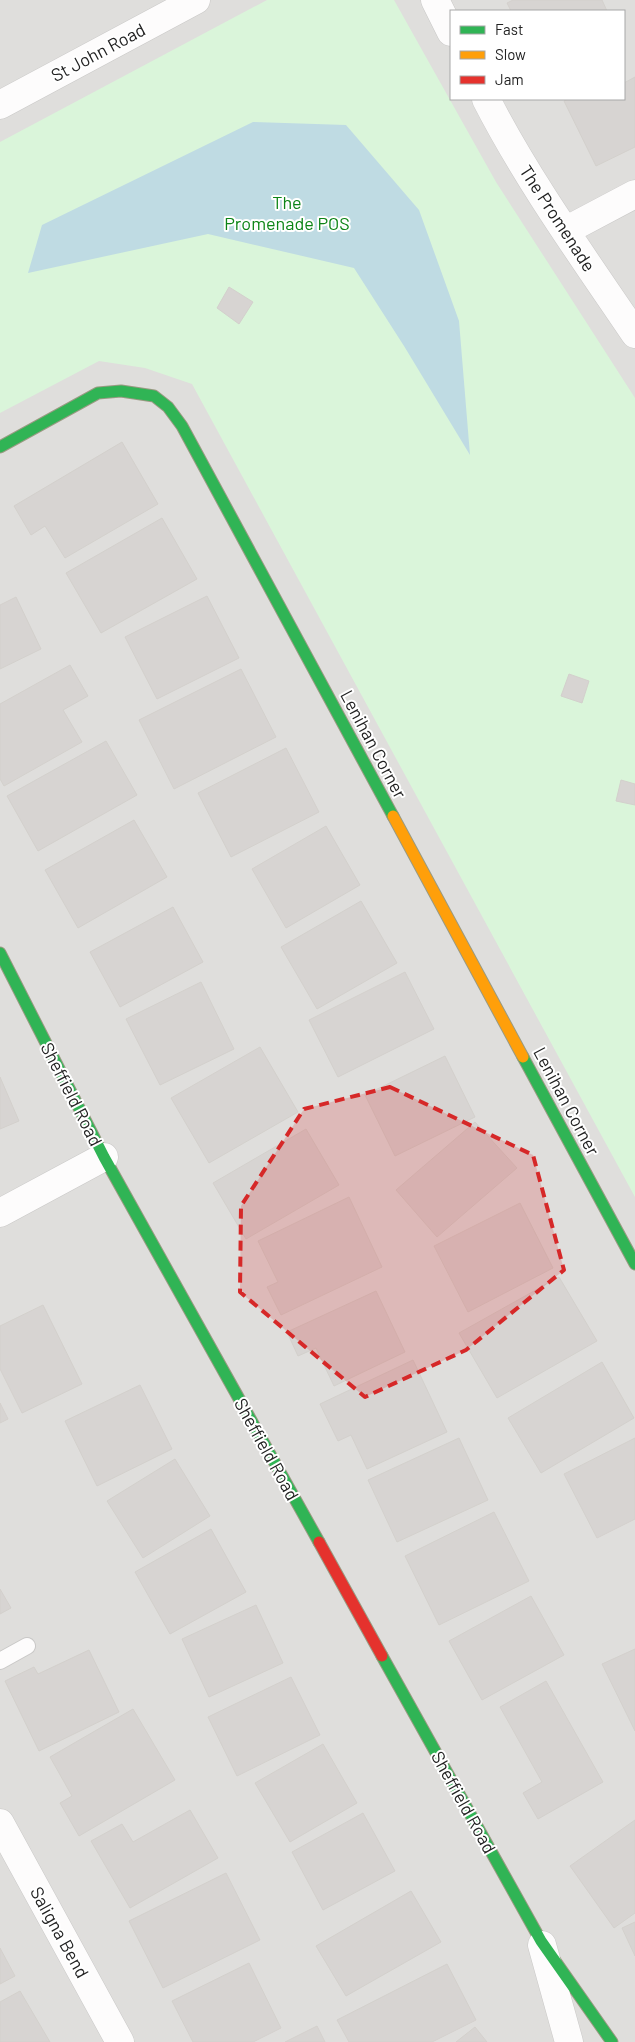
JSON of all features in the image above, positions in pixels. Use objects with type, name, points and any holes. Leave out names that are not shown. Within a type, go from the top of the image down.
[{"type":"street","name":"St John Road","points":[[0,104],[196,0]]},
{"type":"street","points":[[434,0],[450,30]]},
{"type":"street","name":"The Promenade","points":[[487,100],[505,136],[565,231],[635,334]]},
{"type":"street","points":[[565,231],[635,194]]},
{"type":"street","name":"Lenihan Corner","points":[[0,447],[98,393],[121,391],[154,396],[168,407],[182,426],[635,1264]]},
{"type":"street","name":"Sheffield Road","points":[[0,953],[104,1157],[541,1941],[612,2042]]},
{"type":"street","points":[[0,1213],[104,1157]]},
{"type":"street","name":"Saligna Bend","points":[[0,1823],[120,2042]]},
{"type":"street","name":"Sheffield Road","points":[[541,1941],[569,2042]]},
{"type":"lane","points":[[0,1661],[26,1646]]},
{"type":"highlighted area","points":[[390,1087],[533,1155],[564,1270],[466,1350],[365,1397],[240,1292],[241,1206],[304,1109]]},
{"type":"shaded area","points":[[0,0],[635,0],[635,2042],[0,2042]]},
{"type":"green space","name":"The Promenade POS","points":[[267,0],[394,0],[496,182],[635,398],[635,1197],[192,384],[145,368],[99,361],[0,413],[0,142]]},
{"type":"water","points":[[253,122],[346,125],[419,210],[459,321],[470,455],[354,268],[208,234],[28,273],[42,225]]},
{"type":"building","points":[[513,0],[602,0],[607,10],[510,10],[507,3]]},
{"type":"building","points":[[635,77],[635,147],[596,166],[564,101],[625,100],[625,82]]},
{"type":"building","points":[[229,287],[253,302],[239,324],[217,308]]},
{"type":"building","points":[[122,442],[158,504],[65,558],[45,526],[31,535],[14,506]]},
{"type":"building","points":[[162,518],[197,579],[101,633],[66,573]]},
{"type":"building","points":[[207,596],[239,658],[157,699],[125,637]]},
{"type":"building","points":[[16,597],[41,649],[0,669],[0,605]]},
{"type":"building","points":[[70,665],[88,696],[63,710],[82,742],[4,786],[0,779],[0,704]]},
{"type":"building","points":[[241,669],[276,737],[174,789],[139,720]]},
{"type":"building","points":[[569,674],[589,681],[582,703],[561,696]]},
{"type":"building","points":[[106,741],[137,795],[38,851],[7,796]]},
{"type":"building","points":[[286,748],[319,812],[231,857],[198,793]]},
{"type":"building","points":[[621,780],[635,784],[635,805],[616,801]]},
{"type":"building","points":[[134,820],[167,877],[78,928],[45,870]]},
{"type":"building","points":[[326,826],[360,885],[286,928],[252,869]]},
{"type":"building","points":[[361,901],[397,963],[317,1009],[281,947]]},
{"type":"building","points":[[173,907],[203,962],[120,1007],[90,952]]},
{"type":"building","points":[[405,972],[434,1029],[338,1077],[309,1020]]},
{"type":"building","points":[[201,982],[234,1049],[160,1085],[126,1019]]},
{"type":"building","points":[[260,1047],[298,1112],[209,1163],[171,1098]]},
{"type":"building","points":[[445,1056],[475,1117],[395,1156],[365,1095]]},
{"type":"building","points":[[0,1077],[19,1121],[0,1129]]},
{"type":"building","points":[[475,1122],[517,1168],[437,1237],[396,1190]]},
{"type":"building","points":[[306,1129],[339,1185],[246,1239],[213,1183]]},
{"type":"building","points":[[349,1197],[382,1267],[281,1315],[267,1287],[278,1282],[258,1241]]},
{"type":"building","points":[[520,1203],[553,1268],[468,1312],[434,1246]]},
{"type":"building","points":[[559,1277],[597,1341],[497,1398],[459,1333]]},
{"type":"building","points":[[376,1291],[405,1352],[334,1386],[316,1348],[298,1356],[287,1332]]},
{"type":"building","points":[[43,1305],[82,1384],[22,1413],[0,1369],[0,1326]]},
{"type":"building","points":[[413,1360],[447,1432],[367,1469],[351,1435],[338,1441],[320,1404]]},
{"type":"building","points":[[602,1362],[634,1418],[541,1473],[508,1418]]},
{"type":"building","points":[[140,1385],[172,1449],[97,1486],[65,1421]]},
{"type":"building","points":[[0,1403],[8,1419],[0,1423]]},
{"type":"building","points":[[459,1438],[488,1500],[397,1542],[368,1480]]},
{"type":"building","points":[[635,1438],[635,1519],[597,1538],[564,1474]]},
{"type":"building","points":[[175,1459],[210,1516],[143,1558],[107,1501]]},
{"type":"building","points":[[494,1512],[529,1581],[439,1625],[405,1556]]},
{"type":"building","points":[[211,1529],[246,1592],[170,1634],[135,1572]]},
{"type":"building","points":[[0,1589],[11,1608],[0,1614]]},
{"type":"building","points":[[531,1596],[564,1655],[482,1700],[449,1641]]},
{"type":"building","points":[[256,1605],[283,1663],[209,1697],[182,1639]]},
{"type":"building","points":[[635,1649],[635,1731],[602,1664]]},
{"type":"building","points":[[89,1650],[119,1712],[39,1751],[5,1681],[34,1667],[38,1674]]},
{"type":"building","points":[[291,1677],[320,1735],[237,1776],[208,1717]]},
{"type":"building","points":[[546,1681],[603,1782],[538,1819],[523,1793],[542,1782],[500,1707]]},
{"type":"building","points":[[133,1709],[175,1780],[79,1836],[60,1803],[72,1796],[50,1757]]},
{"type":"building","points":[[323,1744],[357,1803],[290,1842],[255,1783]]},
{"type":"building","points":[[190,1810],[218,1858],[130,1908],[91,1841],[122,1824],[133,1842]]},
{"type":"building","points":[[363,1813],[395,1871],[323,1910],[292,1852]]},
{"type":"building","points":[[635,1820],[635,1913],[614,1928],[570,1866]]},
{"type":"building","points":[[226,1873],[260,1940],[163,1988],[129,1921]]},
{"type":"building","points":[[411,1891],[441,1942],[346,1996],[316,1946]]},
{"type":"building","points":[[635,1922],[635,1956],[622,1928]]},
{"type":"building","points":[[0,1948],[15,1976],[0,1984]]},
{"type":"building","points":[[249,1963],[281,2028],[253,2042],[193,2042],[172,2001]]},
{"type":"building","points":[[447,1964],[476,2020],[432,2042],[349,2042],[337,2020]]},
{"type":"building","points":[[20,1991],[50,2042],[0,2042],[0,2002]]},
{"type":"building","points":[[317,2026],[325,2042],[285,2042]]},
{"type":"building","points":[[475,2027],[487,2042],[456,2042]]},
{"type":"traffic: fast","points":[[0,447],[98,393],[121,391],[154,396],[168,407],[182,426],[393,816]]},
{"type":"traffic: fast","points":[[0,953],[104,1157],[319,1542]]},
{"type":"traffic: fast","points":[[523,1057],[635,1264]]},
{"type":"traffic: fast","points":[[382,1656],[541,1941],[612,2042]]},
{"type":"traffic: slow","points":[[393,816],[523,1057]]},
{"type":"traffic: jam","points":[[319,1542],[382,1656]]}]
